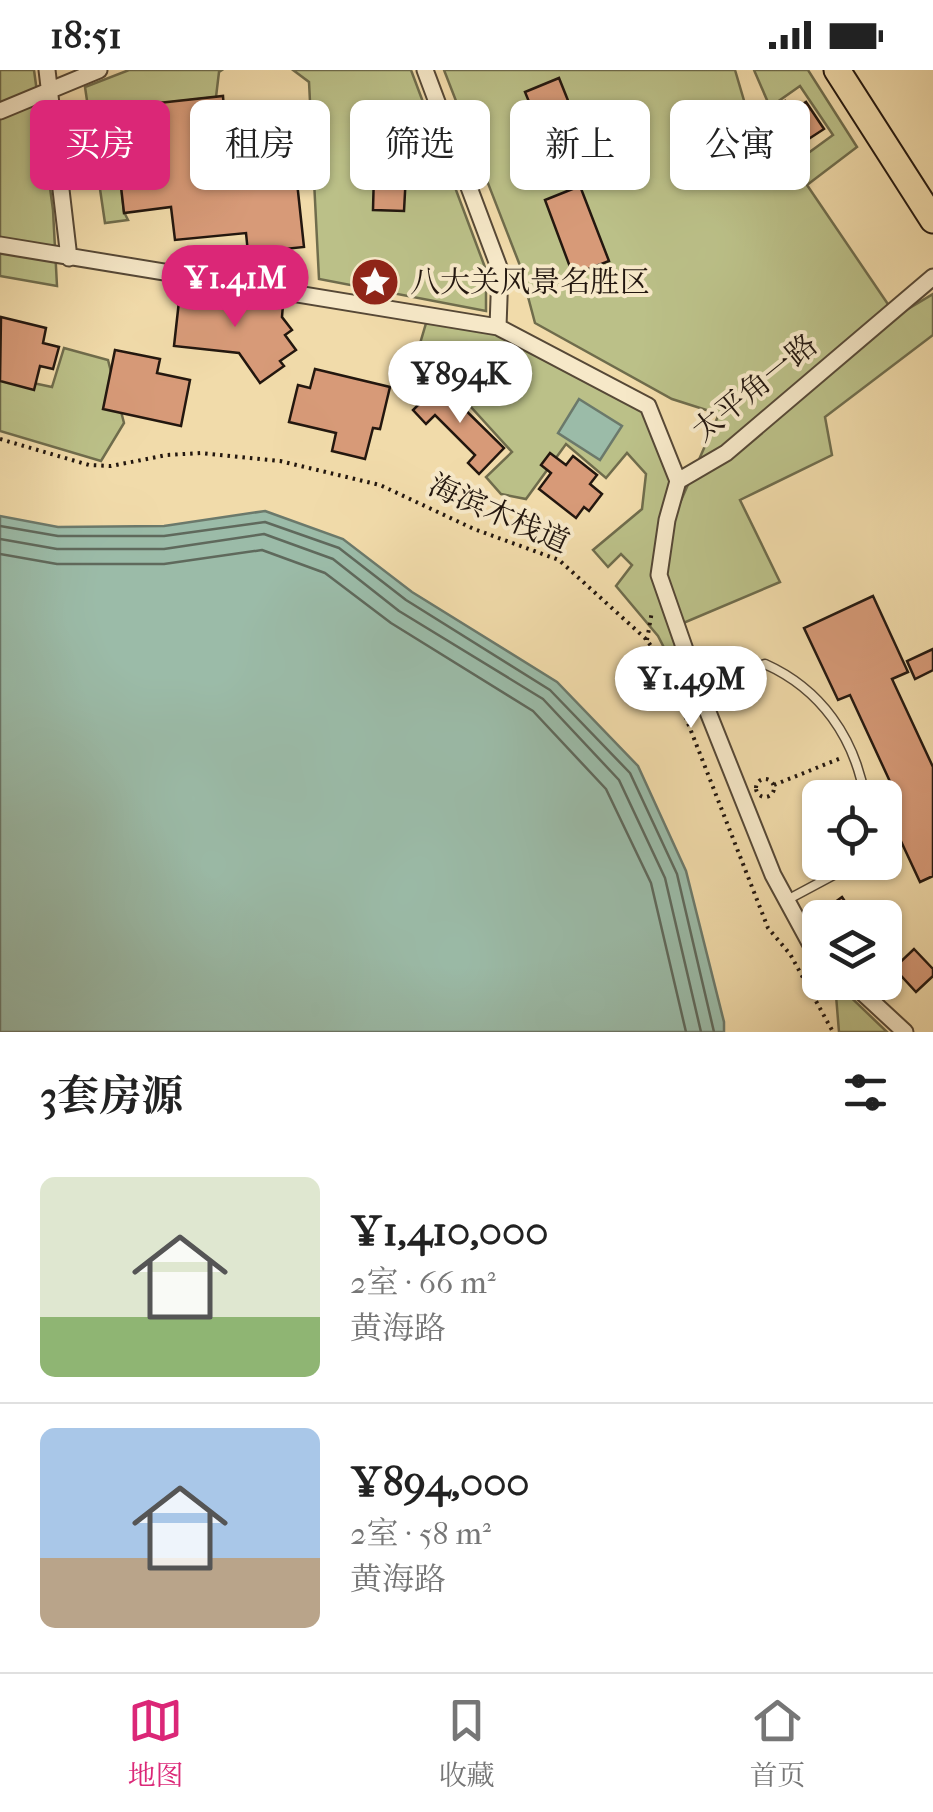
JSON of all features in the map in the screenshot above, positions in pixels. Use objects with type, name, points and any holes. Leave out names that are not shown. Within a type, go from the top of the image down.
[{"type":"main road","points":[[837,70],[933,220]]},
{"type":"street","points":[[47,70],[69,258]]},
{"type":"street","points":[[0,111],[99,70]]},
{"type":"street","points":[[425,70],[500,270],[498,327]]},
{"type":"street","points":[[0,245],[498,327],[648,406],[678,481]]},
{"type":"street","name":"太平角一路","points":[[802,929],[772,875],[698,687],[660,574],[667,520],[678,481],[726,453],[933,277]]},
{"type":"street","points":[[870,1000],[905,1032]]},
{"type":"lane","points":[[698,687],[766,664],[793,676],[822,704],[844,734],[862,780]]},
{"type":"lane","points":[[786,900],[824,880]]},
{"type":"path","name":"海滨木栈道","points":[[0,438],[89,465],[111,466],[201,453],[280,461],[380,485],[474,529],[560,560],[646,640],[668,672],[768,928],[790,954],[833,1032]]},
{"type":"path","points":[[774,785],[852,754]]},
{"type":"green space","points":[[0,70],[34,70],[38,100],[30,100],[30,190],[50,190],[57,286],[0,276]]},
{"type":"green space","points":[[129,70],[222,70],[216,97],[170,102],[87,100],[85,87]]},
{"type":"green space","points":[[293,70],[411,70],[422,100],[350,100],[350,190],[456,190],[486,270],[486,311],[319,279],[314,190],[330,190],[330,100],[310,100],[309,82]]},
{"type":"green space","points":[[444,70],[735,70],[744,100],[670,100],[670,190],[810,189],[896,316],[933,294],[933,335],[825,417],[832,455],[740,500],[780,582],[681,624],[666,572],[672,521],[719,414],[672,399],[535,323],[519,263],[490,188],[490,100],[456,100]]},
{"type":"green space","points":[[754,70],[808,70],[857,147],[810,183],[810,152],[833,135],[800,86],[780,100],[767,100]]},
{"type":"green space","points":[[100,190],[122,190],[128,220],[105,223]]},
{"type":"green space","points":[[427,320],[496,331],[644,409],[673,482],[655,570],[686,669],[677,673],[658,636],[616,586],[632,565],[621,554],[608,567],[593,550],[642,509],[646,474],[627,453],[606,478],[566,444],[526,499],[501,494],[486,477],[512,452],[460,395],[411,374]]},
{"type":"green space","points":[[64,348],[108,360],[124,423],[101,461],[0,431],[0,376],[52,387]]},
{"type":"green space","points":[[836,1000],[854,1000],[887,1032],[839,1032]]},
{"type":"water","points":[[579,399],[622,426],[600,460],[558,433]]},
{"type":"water","points":[[265,511],[343,539],[412,592],[557,682],[638,766],[686,871],[724,1032],[0,1032],[0,516],[58,527],[164,526]]},
{"type":"building","points":[[559,78],[568,100],[528,100],[525,92]]},
{"type":"building","points":[[223,96],[223,100],[190,100],[190,190],[298,190],[304,247],[248,253],[246,233],[175,240],[171,207],[124,213],[121,190],[170,190],[170,102]]},
{"type":"building","points":[[810,108],[824,129],[810,138]]},
{"type":"building","points":[[374,190],[405,190],[404,211],[373,210]]},
{"type":"building","points":[[570,190],[582,190],[609,261],[573,275],[545,200]]},
{"type":"building","points":[[180,292],[283,304],[282,317],[292,330],[285,335],[296,350],[280,361],[284,366],[260,383],[239,353],[174,346]]},
{"type":"building","points":[[1,317],[46,328],[43,343],[59,347],[53,369],[40,366],[34,390],[0,381]]},
{"type":"building","points":[[115,350],[160,359],[157,373],[190,380],[181,426],[103,409]]},
{"type":"building","points":[[315,369],[390,387],[380,429],[373,428],[365,459],[332,451],[336,433],[289,422],[298,385],[310,388]]},
{"type":"building","points":[[439,384],[504,448],[479,474],[468,463],[475,455],[435,415],[426,424],[413,410]]},
{"type":"building","points":[[550,453],[566,465],[573,456],[597,475],[590,484],[602,494],[589,511],[584,507],[576,518],[539,489],[551,473],[541,465]]},
{"type":"building","points":[[873,596],[908,672],[892,679],[933,767],[933,876],[920,882],[902,843],[902,780],[889,780],[850,695],[838,700],[804,628]]},
{"type":"building","points":[[933,649],[933,670],[915,679],[907,661]]},
{"type":"building","points":[[914,949],[933,969],[933,976],[916,992],[902,977],[902,960]]},
{"type":"place","name":"八大关风景名胜区","points":[[375,282]]}]
